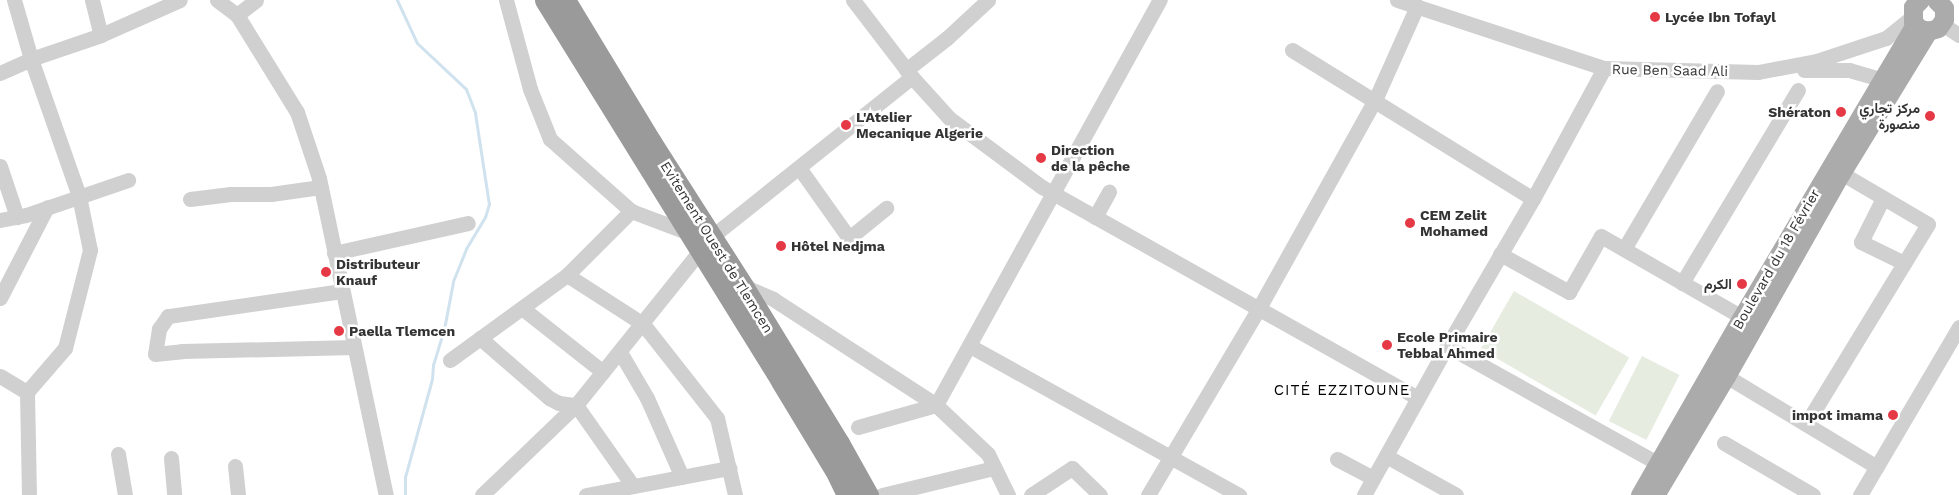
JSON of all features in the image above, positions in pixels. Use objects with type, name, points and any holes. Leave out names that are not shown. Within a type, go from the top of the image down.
[{"type":"highway","name":"Evitement Ouest de Tlemcen","points":[[544,0],[687,232],[705,245],[743,286],[839,443],[868,495]]},
{"type":"highway","name":"Evitement Ouest de Tlemcen","points":[[565,0],[781,381],[835,470],[847,495]]},
{"type":"main road","name":"Boulevard du 18 Février","points":[[1655,495],[1664,467],[1742,317],[1881,80],[1931,13]]},
{"type":"main road","name":"Boulevard du 18 Février","points":[[1640,495],[1664,467],[1726,376],[1931,13]]},
{"type":"street","points":[[14,0],[30,59],[80,196],[90,250],[66,348],[27,392],[29,495]]},
{"type":"street","points":[[92,0],[101,35]]},
{"type":"street","points":[[0,73],[30,59],[101,35],[180,0]]},
{"type":"street","points":[[217,0],[237,15],[297,112],[321,187],[386,495]]},
{"type":"street","points":[[237,15],[256,0]]},
{"type":"street","points":[[506,0],[530,89],[550,140],[632,211],[687,232]]},
{"type":"street","points":[[853,0],[909,74],[949,118],[1042,187],[1418,398]]},
{"type":"street","points":[[482,495],[576,404],[643,324],[705,245],[800,169],[909,74],[988,0]]},
{"type":"street","points":[[858,427],[936,405],[1055,194],[1160,0]]},
{"type":"street","name":"Rue Ben Saad Ali","points":[[1397,0],[1604,68],[1758,72],[1816,61],[1886,38],[1931,13]]},
{"type":"street","points":[[1148,495],[1259,308],[1375,100],[1417,6]]},
{"type":"street","points":[[1931,13],[1959,35]]},
{"type":"street","points":[[1292,50],[1533,199]]},
{"type":"street","points":[[1364,495],[1446,346],[1533,199],[1604,68]]},
{"type":"street","points":[[1758,72],[1849,70],[1881,80]]},
{"type":"street","points":[[1624,249],[1717,90]]},
{"type":"street","points":[[1682,283],[1798,90]]},
{"type":"street","points":[[0,166],[17,216]]},
{"type":"street","points":[[800,169],[849,238],[886,208]]},
{"type":"street","points":[[1806,424],[1928,224],[1841,173]]},
{"type":"street","points":[[0,220],[47,207],[128,180]]},
{"type":"street","points":[[190,199],[231,194],[271,194],[321,187]]},
{"type":"street","points":[[1096,217],[1110,192]]},
{"type":"street","points":[[1883,198],[1861,242],[1904,263]]},
{"type":"street","points":[[0,298],[47,207]]},
{"type":"street","points":[[450,360],[567,275],[632,211]]},
{"type":"street","points":[[334,252],[468,223]]},
{"type":"street","points":[[1500,254],[1569,292],[1601,236],[1742,317]]},
{"type":"street","points":[[567,275],[643,324],[717,418],[735,495]]},
{"type":"street","points":[[743,286],[774,299],[936,405],[988,454],[1008,495]]},
{"type":"street","points":[[342,290],[168,316],[159,329],[155,354],[182,351],[354,347]]},
{"type":"street","points":[[522,308],[603,372]]},
{"type":"street","points":[[1860,495],[1959,327]]},
{"type":"street","points":[[480,338],[549,398],[559,402],[576,404],[633,486]]},
{"type":"street","points":[[970,346],[1239,495]]},
{"type":"street","points":[[1446,346],[1664,467]]},
{"type":"street","points":[[620,352],[647,398],[682,476]]},
{"type":"street","points":[[0,376],[27,392]]},
{"type":"street","points":[[1726,376],[1877,466]]},
{"type":"street","points":[[1724,444],[1813,495]]},
{"type":"street","points":[[118,454],[125,495]]},
{"type":"street","points":[[1386,456],[1456,495]]},
{"type":"street","points":[[171,458],[174,495]]},
{"type":"street","points":[[1337,459],[1373,478]]},
{"type":"street","points":[[234,466],[238,495]]},
{"type":"street","points":[[587,495],[729,468]]},
{"type":"street","points":[[882,495],[994,468]]},
{"type":"street","points":[[1031,495],[1072,468],[1100,495]]},
{"type":"shaded area","points":[[1514,291],[1629,358],[1596,416],[1480,349]]},
{"type":"shaded area","points":[[1642,356],[1679,375],[1646,440],[1609,421]]},
{"type":"waterway","points":[[397,0],[417,43],[466,89],[475,113],[489,204],[485,217],[466,249],[453,282],[444,329],[433,365],[432,379],[405,477],[405,495]]},
{"type":"place","name":"Lycée Ibn Tofayl","points":[[1655,17]]},
{"type":"place","name":"Shératon","points":[[1841,112]]},
{"type":"place","name":"مركز تجاري منصورة","points":[[1930,116]]},
{"type":"place","name":"L'Atelier Mecanique Algerie","points":[[846,125]]},
{"type":"place","name":"Direction de la pêche","points":[[1041,158]]},
{"type":"place","name":"CEM Zelit Mohamed","points":[[1410,223]]},
{"type":"place","name":"Hôtel Nedjma","points":[[781,246]]},
{"type":"place","name":"Distributeur Knauf","points":[[326,272]]},
{"type":"place","name":"الكرم","points":[[1742,284]]},
{"type":"place","name":"Paella Tlemcen","points":[[339,331]]},
{"type":"place","name":"Ecole Primaire Tebbal Ahmed","points":[[1387,345]]},
{"type":"place","name":"impot imama","points":[[1893,415]]},
{"type":"district","name":"CITÉ EZZITOUNE","points":[[1342,391]]}]
